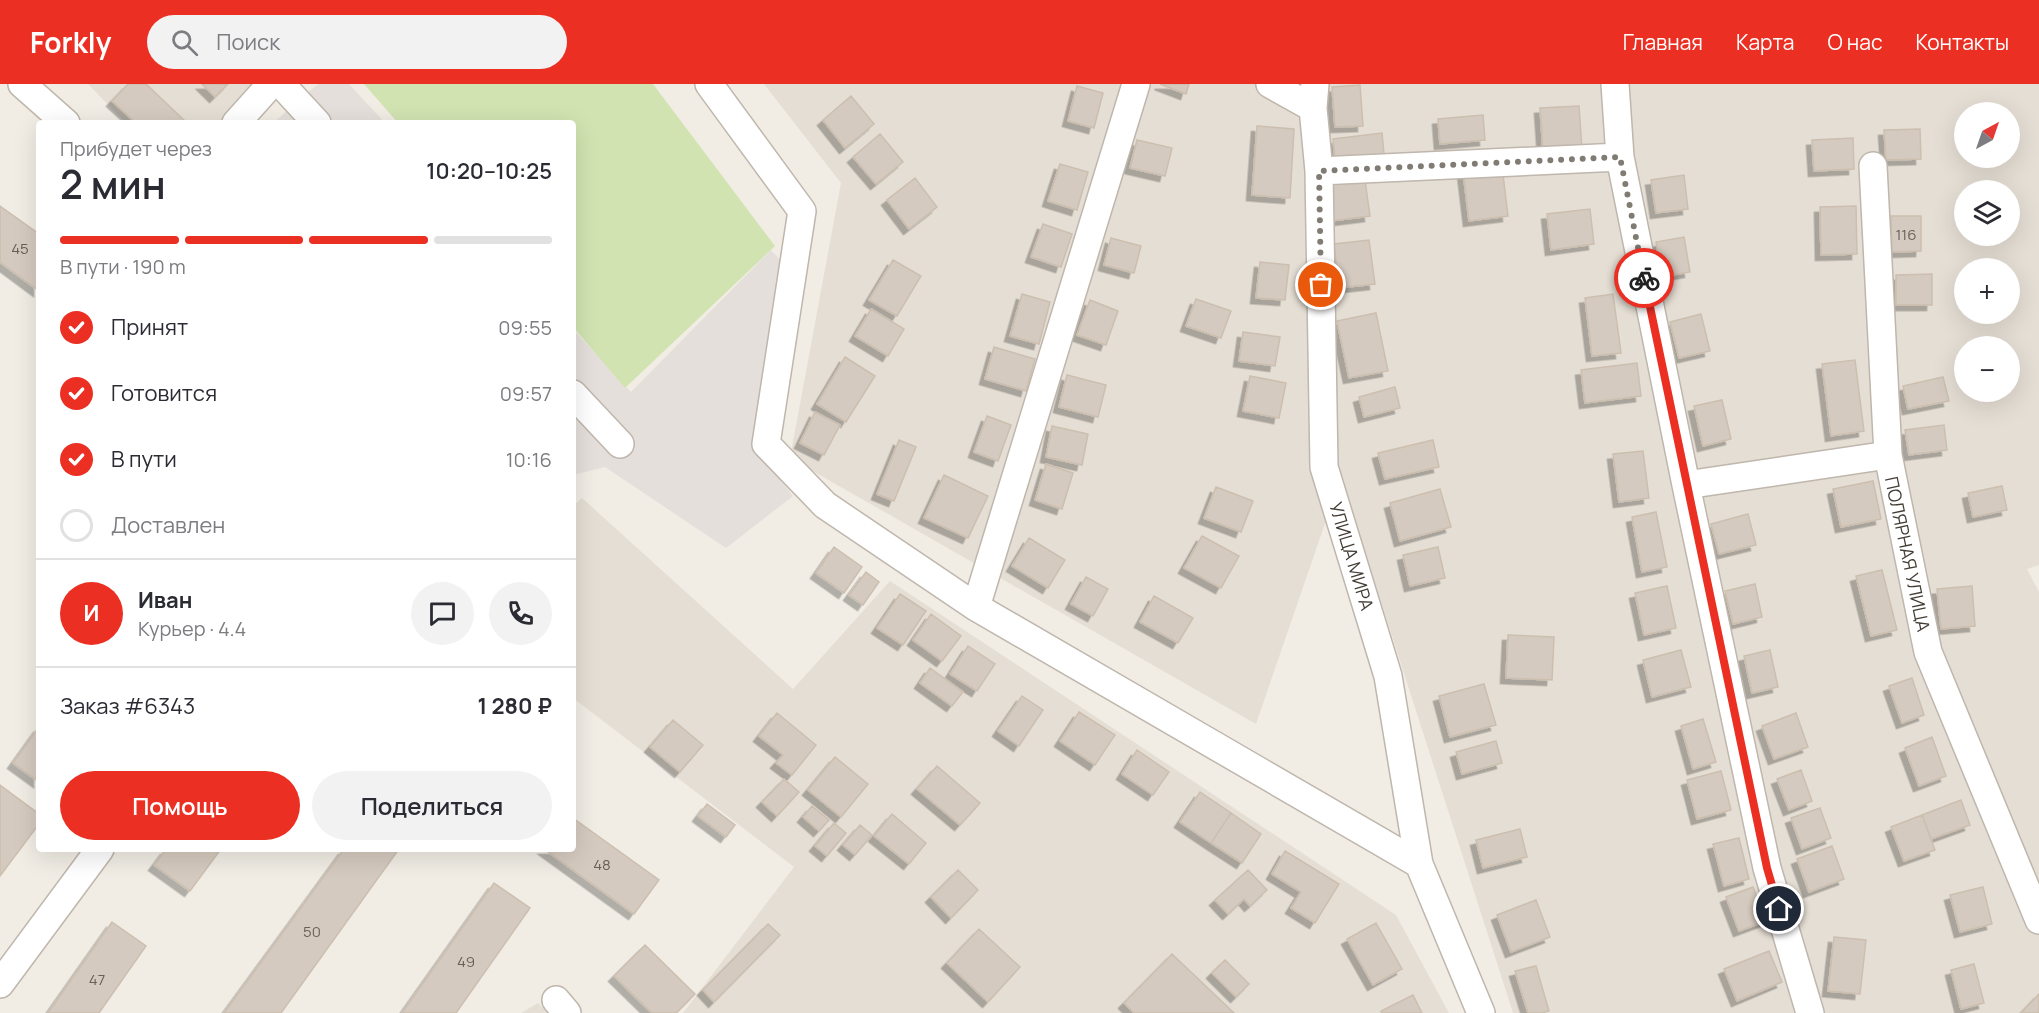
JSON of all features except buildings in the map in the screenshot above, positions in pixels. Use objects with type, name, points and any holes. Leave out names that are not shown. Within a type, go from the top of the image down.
[{"type":"street","points":[[22,84],[63,120]]},
{"type":"street","points":[[239,120],[271,84]]},
{"type":"street","points":[[280,84],[314,120]]},
{"type":"street","points":[[709,84],[802,211],[766,444],[825,505],[976,607],[1419,864]]},
{"type":"street","points":[[976,607],[1136,84]]},
{"type":"street","points":[[1270,84],[1314,96]]},
{"type":"street","points":[[1615,84],[1620,157],[1686,485],[1767,868],[1810,1013]]},
{"type":"street","name":"УЛИЦА МИРА","points":[[1314,96],[1319,171],[1324,467],[1388,676],[1419,864],[1480,1013]]},
{"type":"street","points":[[1319,171],[1620,157]]},
{"type":"street","name":"ПОЛЯРНАЯ УЛИЦА","points":[[1873,166],[1888,455],[1928,652],[2039,920]]},
{"type":"street","points":[[576,397],[620,444]]},
{"type":"street","points":[[1686,485],[1888,455]]},
{"type":"street","points":[[0,984],[98,852]]},
{"type":"shaded area","points":[[88,84],[292,84],[252,120],[123,120]]},
{"type":"shaded area","points":[[318,84],[349,84],[382,120],[276,120]]},
{"type":"shaded area","points":[[764,84],[2039,84],[2039,565],[2027,569],[2039,592],[2039,1013],[1513,1013],[1341,477],[1256,724],[790,458],[841,183]]},
{"type":"shaded area","points":[[771,250],[785,265],[756,449],[793,496],[726,548],[605,467],[576,474],[576,332],[631,392]]},
{"type":"shaded area","points":[[582,498],[793,689],[890,581],[1396,915],[1449,1013],[683,1013],[794,867],[576,700],[576,503]]},
{"type":"shaded area","points":[[538,1003],[548,1013],[521,1013]]},
{"type":"green space","points":[[364,84],[653,84],[775,246],[625,388],[576,331],[576,120],[395,120]]},
{"type":"way so far","points":[[1321,285],[1319,171],[1620,157],[1644,278]]},
{"type":"route","points":[[1644,278],[1767,868],[1779,909]]}]
